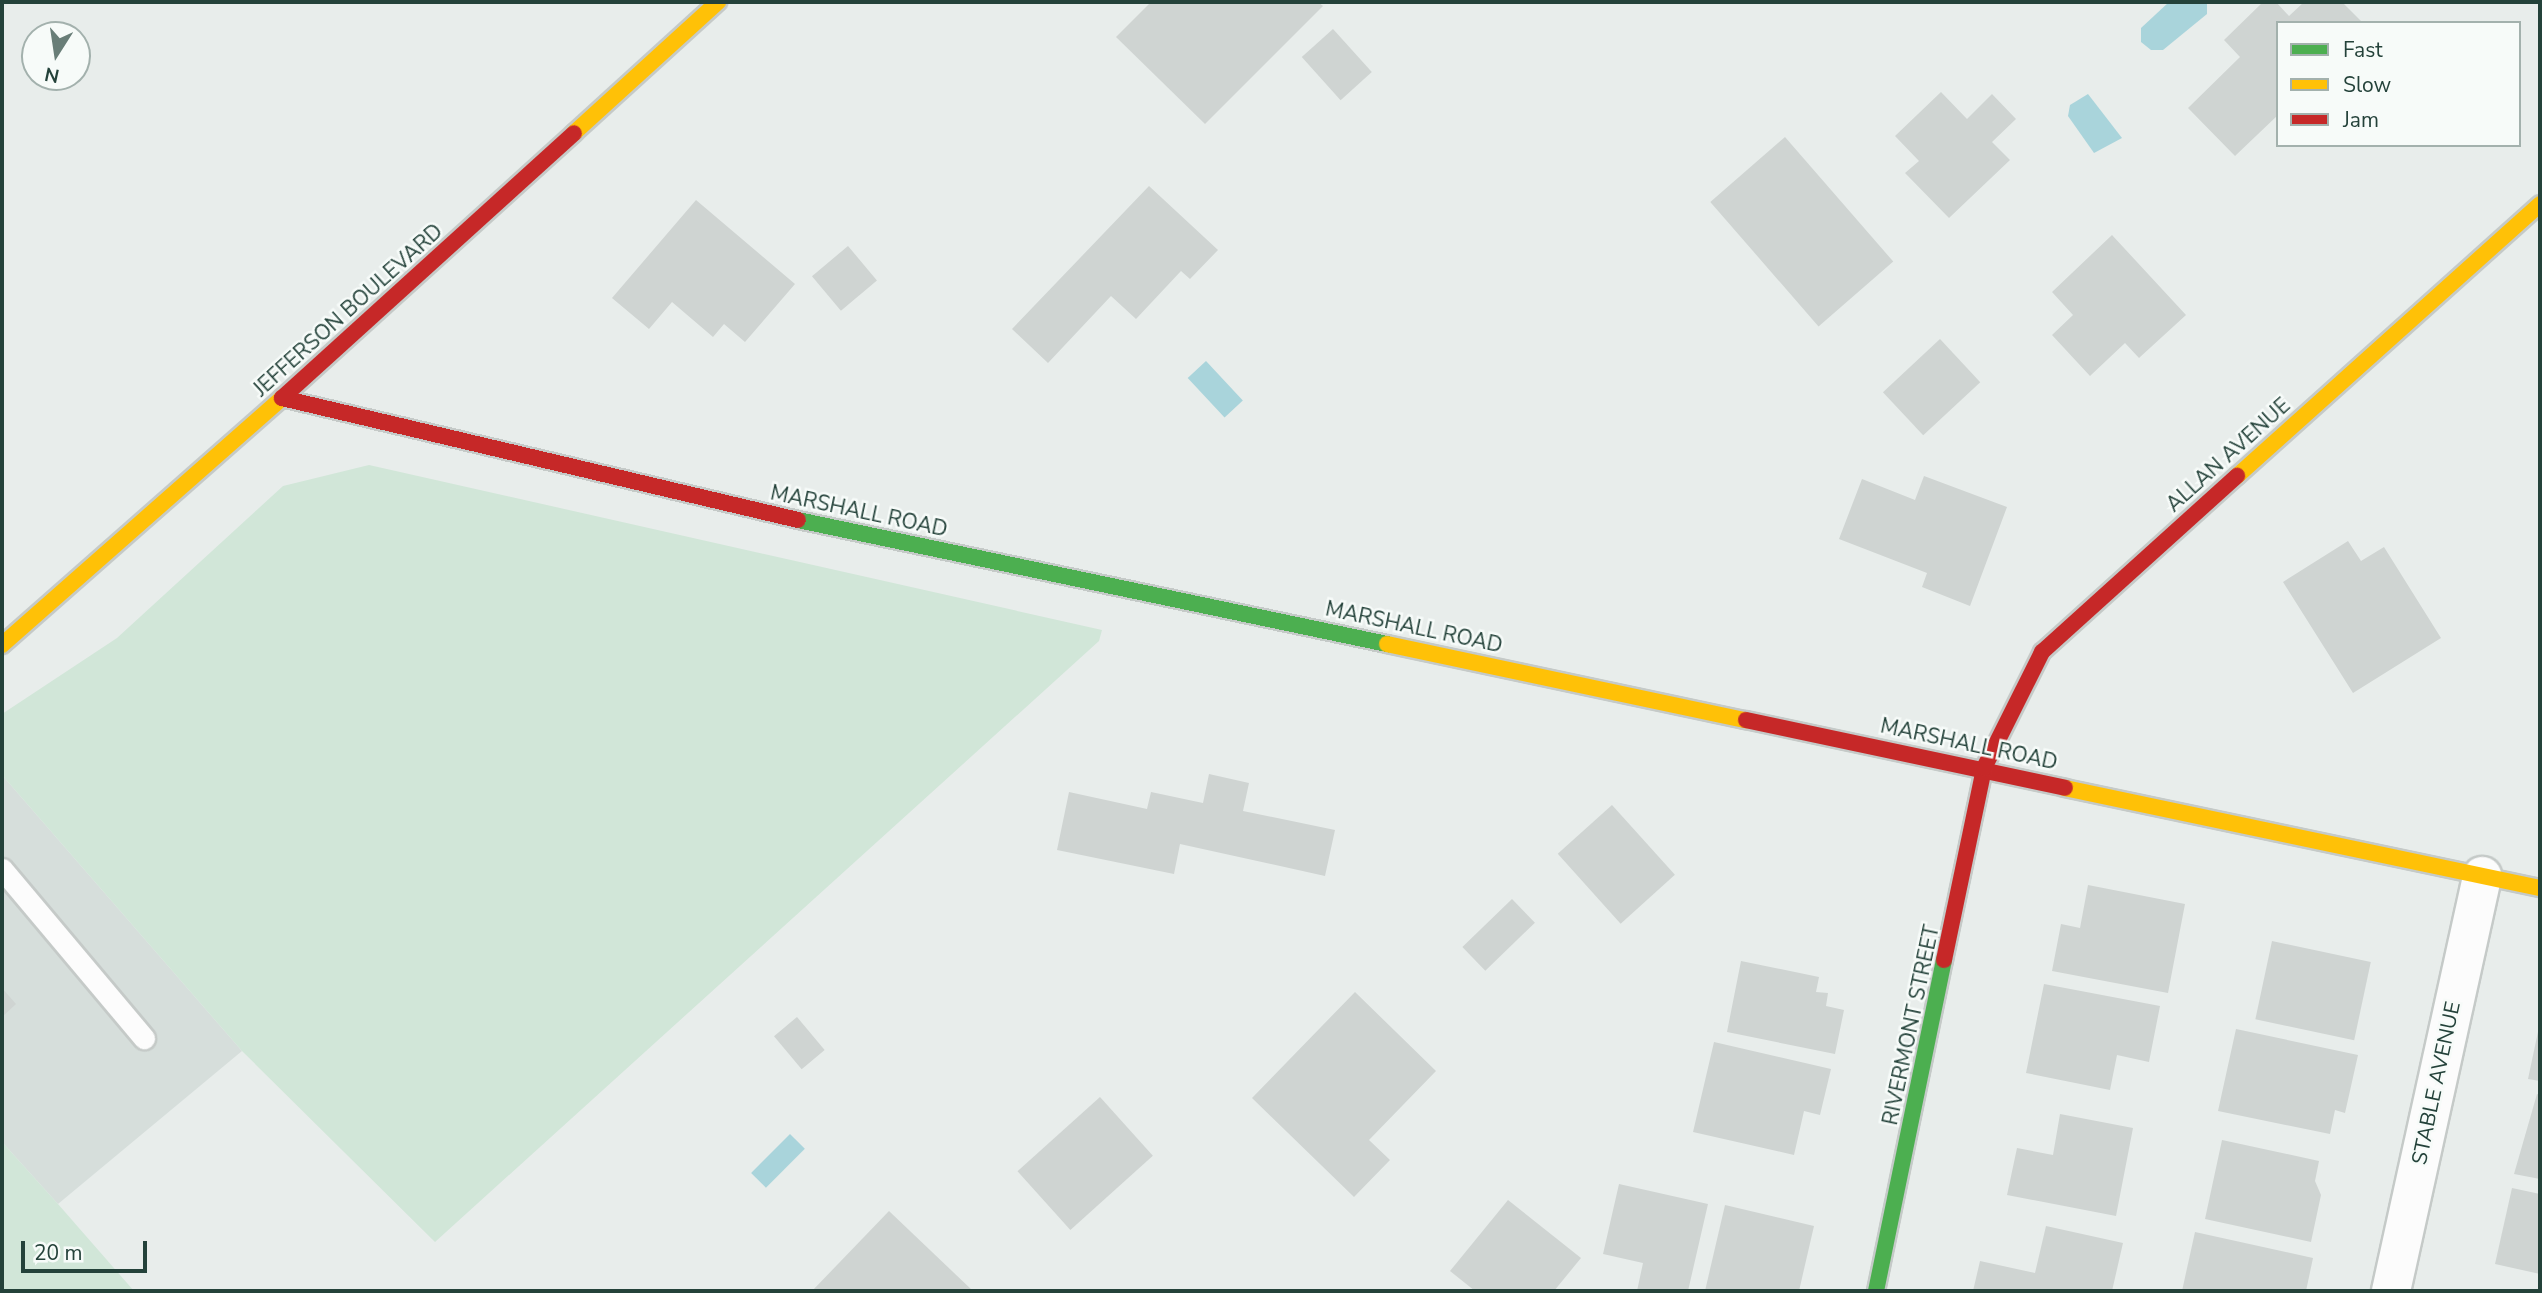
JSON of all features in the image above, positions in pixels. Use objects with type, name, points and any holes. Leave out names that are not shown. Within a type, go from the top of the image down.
[{"type":"street","name":"JEFFERSON BOULEVARD","points":[[2,645],[282,398],[718,2]]},
{"type":"street","name":"ALLAN AVENUE","points":[[1984,768],[2042,652],[2540,204]]},
{"type":"street","name":"MARSHALL ROAD","points":[[282,398],[757,510],[2540,888]]},
{"type":"street","name":"RIVERMONT STREET","points":[[1876,1291],[1984,768]]},
{"type":"street","name":"STABLE AVENUE","points":[[2391,1291],[2482,876]]},
{"type":"lane","points":[[2,869],[144,1038]]},
{"type":"shaded area","points":[[2,775],[242,1051],[58,1204],[2,1142]]},
{"type":"green space","points":[[369,465],[1102,630],[1099,641],[435,1242],[242,1051],[2,775],[2,714],[117,638],[283,486]]},
{"type":"green space","points":[[2,1142],[58,1204],[134,1291],[2,1291]]},
{"type":"water","points":[[2169,2],[2207,2],[2207,14],[2163,50],[2151,50],[2141,42],[2141,28]]},
{"type":"water","points":[[2088,94],[2122,138],[2094,153],[2068,116],[2070,105]]},
{"type":"water","points":[[1206,361],[1243,400],[1225,418],[1188,378]]},
{"type":"water","points":[[790,1134],[805,1149],[766,1188],[751,1173]]},
{"type":"building","points":[[1151,2],[1318,2],[1323,6],[1205,124],[1116,37]]},
{"type":"building","points":[[2263,2],[2276,2],[2289,16],[2304,2],[2342,2],[2361,21],[2276,21],[2276,117],[2235,156],[2188,108],[2240,57],[2224,40]]},
{"type":"building","points":[[1333,29],[1372,72],[1341,100],[1302,57]]},
{"type":"building","points":[[1941,92],[1967,119],[1992,94],[2016,119],[1992,142],[2010,160],[1949,218],[1905,173],[1919,161],[1895,136]]},
{"type":"building","points":[[1785,137],[1893,262],[1819,326],[1710,202]]},
{"type":"building","points":[[1149,186],[1218,250],[1190,279],[1181,271],[1136,319],[1111,296],[1048,363],[1012,329]]},
{"type":"building","points":[[696,200],[795,284],[745,342],[724,324],[713,337],[672,302],[649,329],[612,298]]},
{"type":"building","points":[[2112,235],[2186,315],[2139,358],[2125,343],[2090,376],[2052,335],[2073,315],[2052,292]]},
{"type":"building","points":[[848,246],[877,280],[841,311],[812,276]]},
{"type":"building","points":[[1940,339],[1980,382],[1923,435],[1883,392]]},
{"type":"building","points":[[1924,476],[2007,507],[1970,606],[1922,587],[1927,573],[1839,539],[1862,479],[1915,500]]},
{"type":"building","points":[[2348,541],[2361,561],[2384,547],[2441,638],[2353,693],[2283,582]]},
{"type":"building","points":[[1209,774],[1249,783],[1243,811],[1335,830],[1325,876],[1180,844],[1174,874],[1057,850],[1069,792],[1147,809],[1151,792],[1203,803]]},
{"type":"building","points":[[1612,805],[1675,875],[1621,924],[1558,854]]},
{"type":"building","points":[[2088,885],[2185,904],[2168,993],[2052,971],[2061,924],[2080,928]]},
{"type":"building","points":[[1512,899],[1535,923],[1485,971],[1462,947]]},
{"type":"building","points":[[2272,941],[2371,962],[2354,1040],[2255,1019]]},
{"type":"building","points":[[1741,961],[1819,977],[1816,992],[1828,993],[1826,1006],[1844,1010],[1835,1054],[1727,1032]]},
{"type":"building","points":[[2044,984],[2160,1006],[2149,1062],[2117,1055],[2110,1090],[2026,1073]]},
{"type":"building","points":[[2,988],[16,1004],[2,1017]]},
{"type":"building","points":[[1355,992],[1436,1071],[1369,1140],[1390,1160],[1354,1197],[1252,1098]]},
{"type":"building","points":[[797,1017],[825,1050],[802,1069],[774,1036]]},
{"type":"building","points":[[2540,1027],[2540,1081],[2528,1079]]},
{"type":"building","points":[[2236,1029],[2358,1055],[2345,1113],[2335,1110],[2330,1134],[2218,1111]]},
{"type":"building","points":[[1714,1042],[1831,1069],[1820,1115],[1804,1111],[1794,1155],[1693,1132]]},
{"type":"building","points":[[2537,1094],[2540,1095],[2540,1179],[2514,1174]]},
{"type":"building","points":[[1100,1097],[1153,1156],[1070,1230],[1018,1171]]},
{"type":"building","points":[[2060,1114],[2133,1128],[2116,1216],[2007,1195],[2017,1148],[2053,1155]]},
{"type":"building","points":[[2222,1140],[2319,1161],[2315,1181],[2321,1195],[2311,1242],[2205,1219]]},
{"type":"building","points":[[1619,1184],[1708,1204],[1688,1291],[1637,1291],[1643,1263],[1603,1254]]},
{"type":"building","points":[[2512,1188],[2540,1194],[2540,1274],[2495,1264]]},
{"type":"building","points":[[1508,1200],[1581,1258],[1554,1291],[1475,1291],[1450,1271]]},
{"type":"building","points":[[1725,1205],[1814,1226],[1799,1291],[1705,1291]]},
{"type":"building","points":[[889,1211],[973,1291],[812,1291]]},
{"type":"building","points":[[2046,1226],[2123,1243],[2112,1291],[1973,1291],[1980,1261],[2035,1273]]},
{"type":"building","points":[[2195,1232],[2313,1258],[2306,1291],[2182,1291]]},
{"type":"traffic: fast","points":[[798,520],[1387,644]]},
{"type":"traffic: fast","points":[[1876,1291],[1944,960]]},
{"type":"traffic: slow","points":[[574,133],[718,2]]},
{"type":"traffic: slow","points":[[2237,476],[2540,204]]},
{"type":"traffic: slow","points":[[2,645],[282,398]]},
{"type":"traffic: slow","points":[[1387,644],[1746,720]]},
{"type":"traffic: slow","points":[[2065,788],[2540,888]]},
{"type":"traffic: jam","points":[[282,398],[574,133]]},
{"type":"traffic: jam","points":[[282,398],[798,520]]},
{"type":"traffic: jam","points":[[1944,960],[1984,768],[2042,652],[2237,476]]},
{"type":"traffic: jam","points":[[1746,720],[2065,788]]}]
